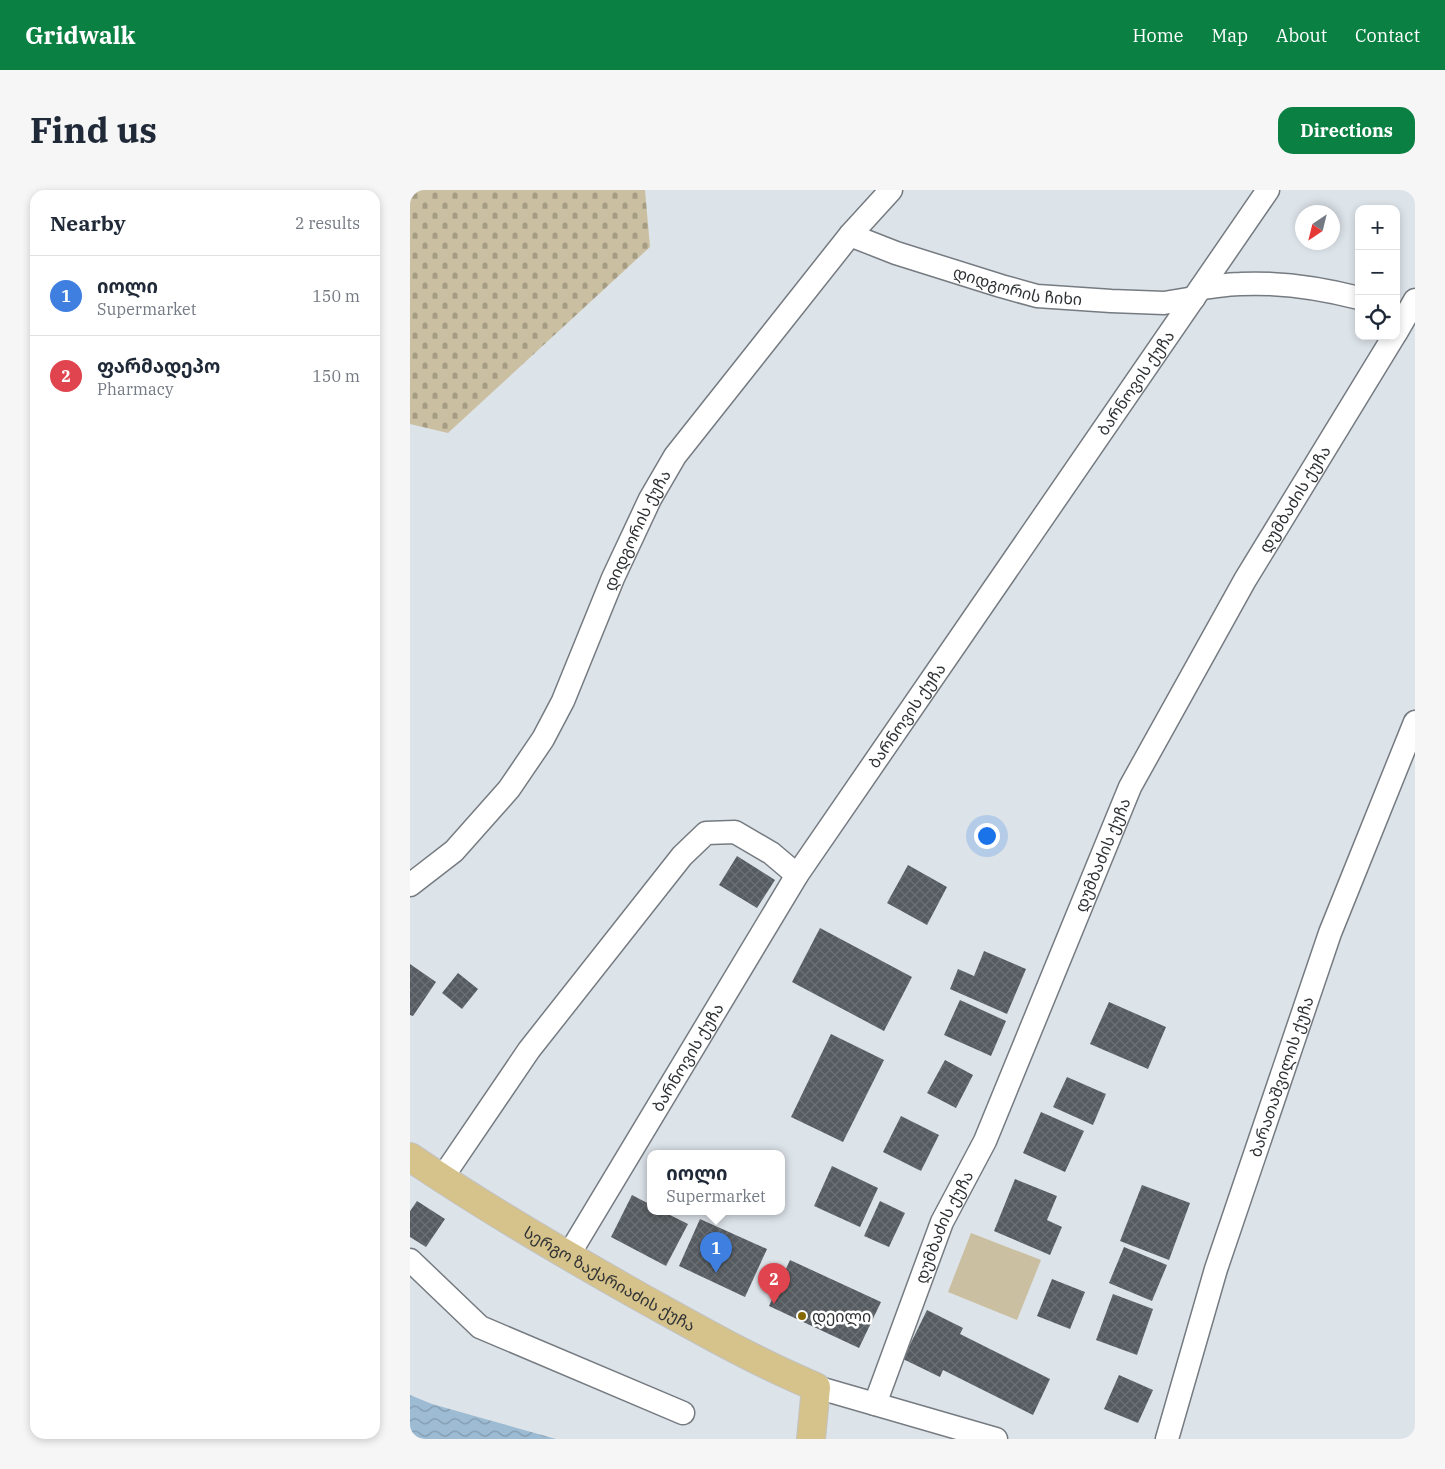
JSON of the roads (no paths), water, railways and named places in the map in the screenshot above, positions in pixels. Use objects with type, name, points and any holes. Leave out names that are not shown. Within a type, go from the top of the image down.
[{"type":"main road","name":"სერგო ზაქარიაძის ქუჩა","points":[[410,1156],[568,1256],[739,1352],[816,1387]]},
{"type":"main road","points":[[811,1439],[816,1387]]},
{"type":"street","name":"დიდგორის ქუჩა","points":[[410,885],[454,851],[509,789],[538,746],[563,701],[614,578],[650,499],[675,456],[850,235],[891,190]]},
{"type":"street","name":"ბარნოვის ქუჩა","points":[[568,1256],[798,875],[1268,190]]},
{"type":"street","name":"დიდგორის ჩიხი","points":[[850,235],[896,254],[1037,296],[1164,303],[1238,284],[1267,284],[1309,288],[1355,297]]},
{"type":"street","name":"დუმბაძის ქუჩა","points":[[1400,325],[1409,308]]},
{"type":"street","name":"დუმბაძის ქუჩა","points":[[875,1404],[942,1222],[985,1140],[1130,787],[1245,580],[1392,340]]},
{"type":"street","name":"ბარათაშვილის ქუჩა","points":[[1167,1439],[1216,1269],[1330,934],[1415,722]]},
{"type":"street","points":[[442,1178],[530,1050],[682,856],[706,833],[735,832],[770,853],[798,875]]},
{"type":"street","points":[[410,1260],[480,1326],[684,1413]]},
{"type":"street","points":[[816,1387],[996,1439]]},
{"type":"water","points":[[410,1395],[432,1404],[556,1439],[410,1439]]},
{"type":"place","name":"იოლი","points":[[716,1273]]},
{"type":"place","name":"ფარმადეპო","points":[[774,1304]]},
{"type":"place","name":"დეილი","points":[[802,1316]]}]
